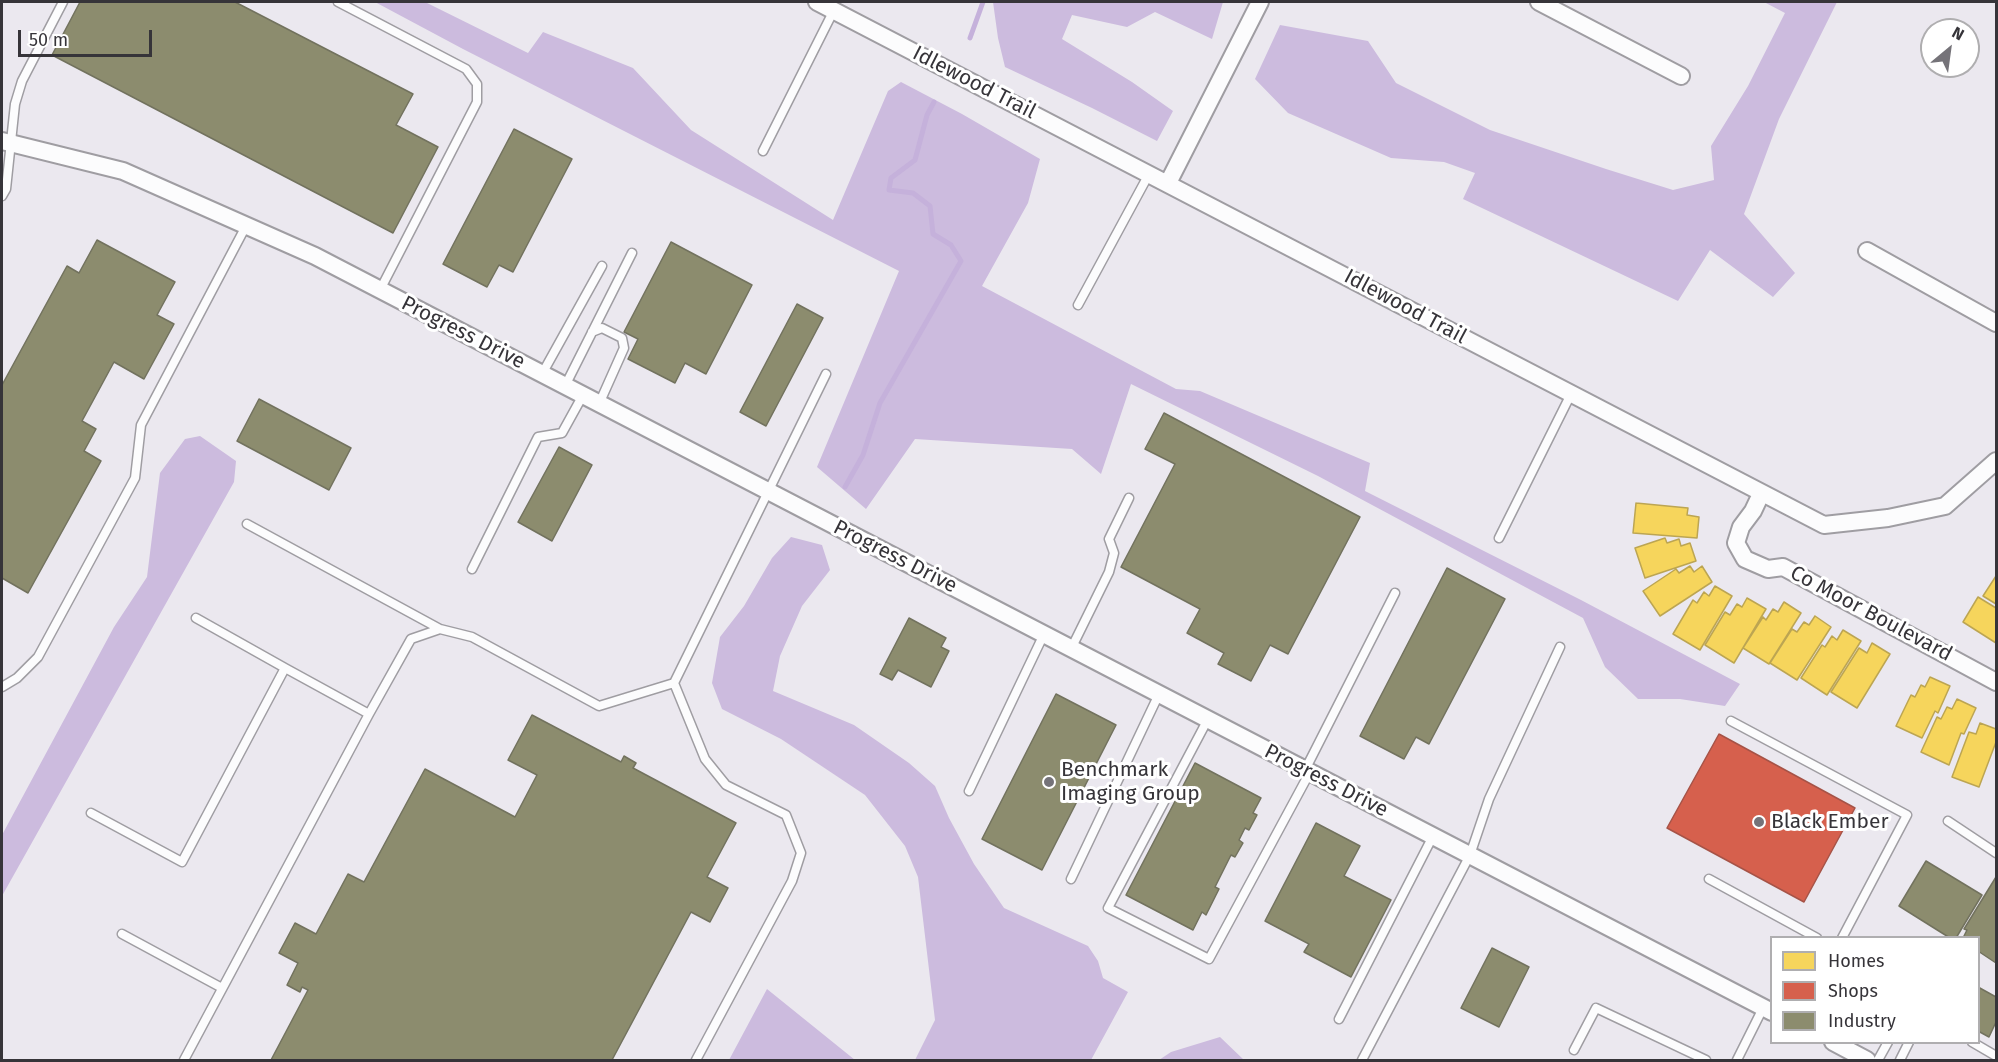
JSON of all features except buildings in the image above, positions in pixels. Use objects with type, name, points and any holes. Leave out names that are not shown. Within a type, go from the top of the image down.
[{"type":"street","name":"Idlewood Trail","points":[[817,2],[1824,525],[1888,518],[1945,506],[1996,461]]},
{"type":"street","points":[[1168,183],[1260,2]]},
{"type":"street","points":[[1539,2],[1681,75]]},
{"type":"street","name":"Progress Drive","points":[[6,143],[123,171],[315,256],[1767,1010]]},
{"type":"street","points":[[1867,250],[1996,323]]},
{"type":"street","name":"Co Moor Boulevard","points":[[1761,494],[1753,511],[1741,527],[1736,543],[1745,559],[1768,569],[1783,567],[1996,682]]},
{"type":"street","points":[[1837,1044],[1867,1060]]},
{"type":"lane","points":[[2,196],[6,189],[6,143],[22,81],[63,2]]},
{"type":"lane","points":[[338,2],[466,69],[477,84],[477,102],[380,290]]},
{"type":"lane","points":[[763,151],[834,10]]},
{"type":"lane","points":[[1078,306],[1150,174]]},
{"type":"lane","points":[[2,687],[17,678],[38,657],[135,478],[141,425],[246,226]]},
{"type":"lane","points":[[565,386],[632,253]]},
{"type":"lane","points":[[542,374],[602,267]]},
{"type":"lane","points":[[592,332],[602,328],[622,338],[624,348],[599,404]]},
{"type":"lane","points":[[247,524],[440,629],[472,637],[598,706],[674,683],[826,374]]},
{"type":"lane","points":[[1499,538],[1571,394]]},
{"type":"lane","points":[[472,569],[538,437],[562,433],[583,395]]},
{"type":"lane","points":[[1071,649],[1109,572],[1114,553],[1108,539],[1129,498]]},
{"type":"lane","points":[[1208,719],[1108,908],[1209,959],[1307,771],[1395,593]]},
{"type":"lane","points":[[196,618],[369,714]]},
{"type":"lane","points":[[184,1060],[411,639],[440,629]]},
{"type":"lane","points":[[969,791],[1044,634]]},
{"type":"lane","points":[[1362,1060],[1470,855],[1489,799],[1560,647]]},
{"type":"lane","points":[[91,813],[182,862],[285,668]]},
{"type":"lane","points":[[674,683],[705,759],[726,785],[786,815],[801,852],[792,881],[696,1060]]},
{"type":"lane","points":[[1071,879],[1159,694]]},
{"type":"lane","points":[[1731,721],[1907,815],[1843,936]]},
{"type":"lane","points":[[1948,821],[1996,853]]},
{"type":"lane","points":[[1339,1019],[1433,836]]},
{"type":"lane","points":[[1709,879],[1813,936]]},
{"type":"lane","points":[[122,934],[222,988]]},
{"type":"lane","points":[[1574,1050],[1596,1008],[1706,1060]]},
{"type":"lane","points":[[1737,1060],[1767,1010]]},
{"type":"lane","points":[[1878,1060],[1886,1044]]},
{"type":"lane","points":[[1900,1060],[1909,1044]]},
{"type":"lane","points":[[1975,1044],[1996,1056]]},
{"type":"shaded area","points":[[375,2],[425,2],[528,53],[543,32],[633,68],[691,130],[833,220],[888,91],[901,82],[1040,159],[1028,203],[982,286],[1176,389],[1200,391],[1370,463],[1365,491],[1581,600],[1740,684],[1725,706],[1680,699],[1638,699],[1605,667],[1583,618],[1318,476],[1131,384],[1101,474],[1072,449],[915,439],[866,509],[817,467],[899,271]]},
{"type":"shaded area","points":[[993,2],[1223,2],[1212,39],[1155,12],[1127,27],[1072,15],[1062,39],[1132,82],[1173,111],[1157,141],[1005,67]]},
{"type":"shaded area","points":[[1764,2],[1837,2],[1779,119],[1744,214],[1795,273],[1773,297],[1710,250],[1678,301],[1463,199],[1475,173],[1444,162],[1391,158],[1288,113],[1255,79],[1280,25],[1368,41],[1396,83],[1490,130],[1673,190],[1714,180],[1711,146],[1748,86],[1785,13]]},
{"type":"shaded area","points":[[200,436],[236,461],[234,482],[2,896],[2,835],[114,627],[147,577],[160,473],[185,439]]},
{"type":"shaded area","points":[[791,537],[822,545],[830,570],[802,606],[780,656],[773,691],[854,725],[909,763],[935,786],[974,864],[1004,908],[1088,946],[1098,961],[1103,978],[1128,992],[1091,1060],[915,1060],[935,1020],[918,877],[905,846],[865,795],[781,739],[722,709],[712,683],[720,637],[744,606],[772,558]]},
{"type":"shaded area","points":[[767,989],[855,1060],[729,1060]]},
{"type":"shaded area","points":[[1220,1037],[1244,1060],[1159,1060],[1171,1052]]},
{"type":"waterway","points":[[970,38],[983,2]]},
{"type":"waterway","points":[[845,487],[863,455],[880,403],[961,261],[951,245],[933,234],[930,206],[913,193],[889,190],[891,178],[915,160],[927,115],[934,102]]},
{"type":"place","name":"Benchmark Imaging Group","points":[[1049,782]]},
{"type":"place","name":"Black Ember","points":[[1759,822]]}]
